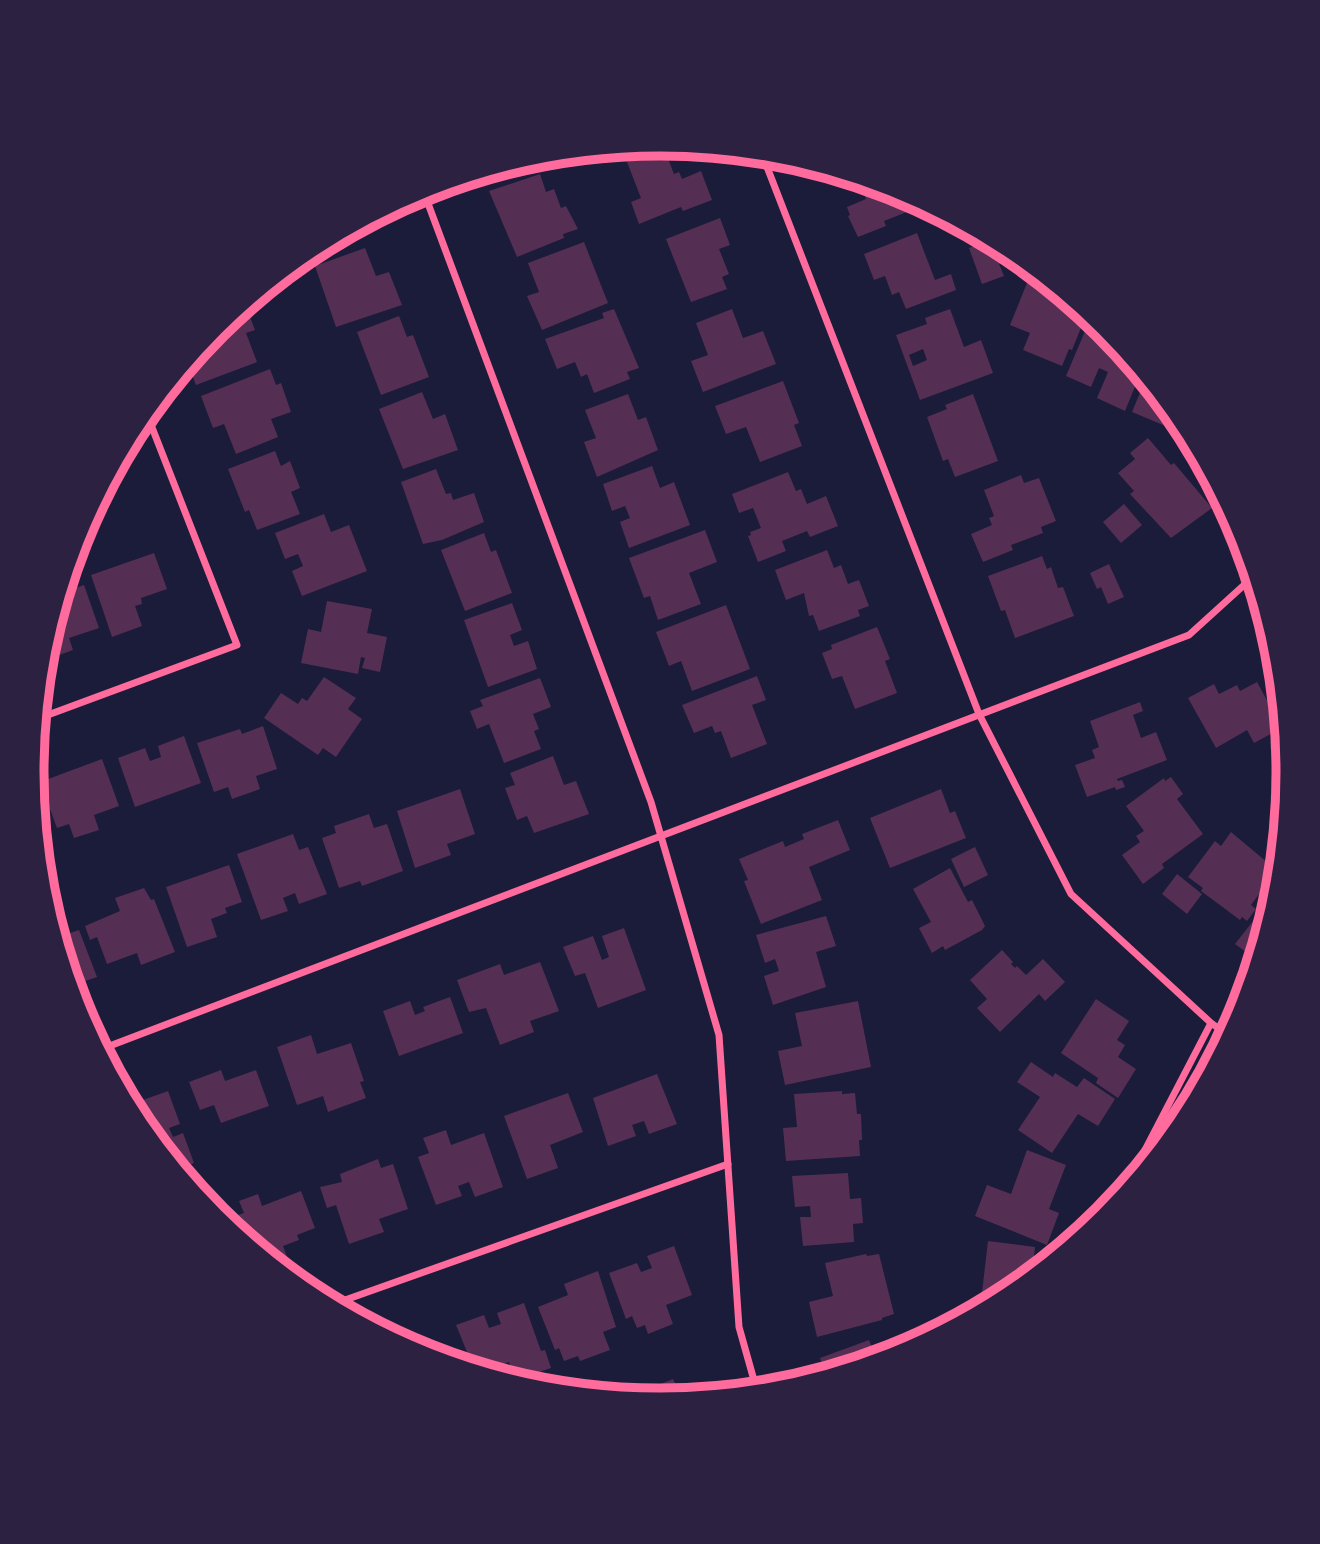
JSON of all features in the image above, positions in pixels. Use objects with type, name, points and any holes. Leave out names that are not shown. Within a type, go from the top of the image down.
[{"type":"street","points":[[767,166],[979,714],[1071,894],[1220,1029]]},
{"type":"street","points":[[427,202],[651,802],[719,1035],[739,1327],[754,1381]]},
{"type":"street","points":[[47,715],[237,645],[151,425]]},
{"type":"street","points":[[107,1046],[1189,635],[1246,583]]},
{"type":"street","points":[[1142,1155],[1211,1023]]},
{"type":"street","points":[[344,1301],[728,1164]]},
{"type":"building","points":[[642,156],[667,156],[674,174],[679,172],[682,179],[701,171],[712,200],[683,211],[681,207],[639,224],[631,202],[641,198],[627,162]]},
{"type":"building","points":[[540,174],[546,192],[554,189],[561,208],[566,206],[578,229],[563,234],[564,238],[517,257],[489,191]]},
{"type":"building","points":[[862,190],[912,210],[884,221],[886,226],[858,237],[848,216],[847,207],[866,199]]},
{"type":"building","points":[[720,218],[730,245],[719,249],[729,274],[722,277],[727,289],[691,302],[666,239]]},
{"type":"building","points":[[371,228],[373,232],[345,242]]},
{"type":"building","points":[[917,233],[935,280],[951,274],[956,290],[906,309],[899,292],[892,295],[885,276],[874,280],[864,254]]},
{"type":"building","points":[[584,242],[608,303],[542,330],[527,296],[539,292],[528,263]]},
{"type":"building","points":[[978,245],[1005,262],[999,264],[1004,276],[982,284],[969,248]]},
{"type":"building","points":[[365,248],[376,276],[389,272],[402,305],[336,327],[315,266]]},
{"type":"building","points":[[1027,283],[1042,289],[1083,324],[1062,366],[1023,350],[1030,333],[1010,325]]},
{"type":"building","points":[[614,309],[639,368],[627,372],[630,379],[594,393],[587,374],[581,377],[575,362],[557,369],[545,339],[604,318],[602,313]]},
{"type":"building","points":[[732,309],[743,338],[763,331],[776,364],[703,392],[691,361],[708,355],[696,323]]},
{"type":"building","points":[[950,309],[964,347],[981,340],[993,373],[920,400],[896,335],[927,324],[925,318]],"holes":[[[923,349],[927,360],[913,366],[909,355]]]},
{"type":"building","points":[[251,311],[253,316],[250,317],[255,330],[246,333],[257,362],[196,385],[191,373],[224,336]]},
{"type":"building","points":[[399,316],[407,337],[413,335],[429,377],[381,395],[357,332]]},
{"type":"building","points":[[1087,327],[1137,382],[1125,411],[1097,398],[1108,372],[1099,368],[1091,387],[1066,376]]},
{"type":"building","points":[[270,369],[276,385],[281,383],[291,412],[271,419],[278,437],[236,454],[224,424],[213,428],[201,396]]},
{"type":"building","points":[[783,381],[799,423],[794,425],[802,446],[760,462],[746,427],[726,434],[715,406]]},
{"type":"building","points":[[1142,388],[1165,420],[1163,425],[1132,412]]},
{"type":"building","points":[[422,392],[433,419],[445,414],[458,450],[403,469],[379,409]]},
{"type":"building","points":[[628,394],[638,420],[646,417],[658,450],[597,477],[584,442],[596,438],[585,410]]},
{"type":"building","points":[[973,394],[998,461],[955,477],[948,459],[943,461],[927,417],[947,409],[945,405]]},
{"type":"building","points":[[1148,438],[1171,465],[1174,463],[1212,508],[1171,538],[1130,494],[1134,491],[1118,473],[1135,459],[1130,453]]},
{"type":"building","points":[[275,451],[281,466],[290,461],[300,488],[291,492],[300,514],[257,530],[249,510],[245,512],[228,469]]},
{"type":"building","points":[[652,466],[660,488],[674,482],[690,525],[629,548],[620,522],[630,518],[625,506],[612,511],[603,484]]},
{"type":"building","points":[[436,469],[446,494],[451,493],[453,500],[474,493],[484,522],[442,540],[423,544],[401,482]]},
{"type":"building","points":[[788,472],[796,491],[801,489],[807,504],[826,496],[838,526],[810,537],[807,531],[782,541],[786,551],[758,562],[748,536],[751,535],[750,532],[761,528],[753,508],[739,513],[732,494]]},
{"type":"building","points":[[1021,475],[1024,483],[1039,478],[1056,521],[1041,527],[1043,533],[1011,545],[1013,550],[983,562],[971,534],[992,525],[989,518],[994,516],[984,490]]},
{"type":"building","points":[[1124,504],[1142,525],[1121,543],[1103,522]]},
{"type":"building","points":[[324,514],[331,532],[349,525],[367,571],[302,596],[292,571],[303,566],[298,554],[285,559],[275,533]]},
{"type":"building","points":[[705,530],[717,562],[689,573],[701,604],[658,620],[650,596],[644,598],[629,558]]},
{"type":"building","points":[[484,533],[491,552],[496,550],[512,593],[465,611],[441,550]]},
{"type":"building","points":[[827,550],[834,568],[841,565],[848,584],[859,580],[869,606],[858,610],[860,616],[819,631],[813,615],[809,616],[804,593],[786,600],[775,570]]},
{"type":"building","points":[[154,553],[167,589],[141,598],[142,604],[135,606],[142,626],[112,637],[91,575]]},
{"type":"building","points":[[1042,556],[1047,569],[1051,567],[1058,588],[1063,587],[1074,616],[1015,638],[988,576]]},
{"type":"building","points":[[1109,564],[1124,597],[1108,604],[1101,587],[1097,589],[1090,573]]},
{"type":"building","points":[[84,585],[99,628],[69,638],[73,650],[55,657],[65,613],[72,589]]},
{"type":"building","points":[[327,601],[372,609],[367,633],[387,637],[380,672],[362,668],[365,658],[361,657],[358,674],[301,663],[308,629],[321,632]]},
{"type":"building","points":[[512,603],[522,630],[510,635],[514,646],[528,641],[537,669],[488,687],[464,620]]},
{"type":"building","points":[[726,605],[750,669],[692,691],[681,661],[669,666],[656,632]]},
{"type":"building","points":[[877,627],[890,659],[885,661],[897,693],[855,709],[842,676],[832,679],[822,653],[832,649],[831,645]]},
{"type":"building","points":[[757,676],[766,700],[752,705],[767,744],[731,758],[721,731],[715,733],[712,726],[694,733],[682,705]]},
{"type":"building","points":[[324,677],[356,698],[348,709],[362,719],[336,757],[323,748],[318,755],[264,718],[281,693],[298,704],[302,698],[307,701]]},
{"type":"building","points":[[540,678],[551,707],[533,714],[539,729],[534,731],[541,749],[504,763],[489,724],[477,729],[470,711],[483,706],[480,700]]},
{"type":"building","points":[[1257,682],[1273,711],[1275,732],[1254,743],[1247,730],[1216,748],[1188,698],[1214,684],[1219,694],[1237,685],[1240,691]]},
{"type":"building","points":[[1140,702],[1143,711],[1133,715],[1141,738],[1156,732],[1167,760],[1117,779],[1122,780],[1125,787],[1116,790],[1115,787],[1087,797],[1075,765],[1095,758],[1092,750],[1099,747],[1090,721]]},
{"type":"building","points":[[263,726],[277,769],[256,776],[260,789],[232,799],[228,787],[214,792],[197,743],[240,729],[242,734]]},
{"type":"building","points":[[184,736],[201,783],[135,807],[118,758],[145,748],[150,761],[161,757],[158,746]]},
{"type":"building","points":[[553,756],[564,785],[576,781],[589,814],[534,833],[527,816],[517,820],[505,788],[515,785],[510,773]]},
{"type":"building","points":[[102,759],[119,806],[94,815],[99,830],[74,838],[69,824],[57,828],[45,794],[44,780]]},
{"type":"building","points":[[1171,777],[1183,794],[1177,799],[1203,834],[1162,864],[1164,868],[1143,884],[1122,855],[1140,842],[1136,836],[1144,831],[1126,806],[1164,778],[1165,781]]},
{"type":"building","points":[[460,789],[475,834],[447,844],[451,855],[415,868],[397,811]]},
{"type":"building","points":[[941,789],[950,813],[955,811],[966,838],[890,868],[870,818]]},
{"type":"building","points":[[369,814],[374,828],[387,824],[403,871],[362,886],[360,881],[339,888],[322,838],[336,833],[334,826]]},
{"type":"building","points":[[838,820],[850,850],[809,867],[822,900],[761,924],[744,881],[748,880],[739,859],[783,841],[785,847],[804,839],[802,834]]},
{"type":"building","points":[[1231,832],[1269,864],[1265,886],[1251,905],[1256,909],[1247,921],[1242,917],[1240,920],[1201,891],[1203,888],[1188,877],[1215,841],[1221,846]]},
{"type":"building","points":[[293,834],[299,850],[308,847],[327,894],[299,904],[295,893],[283,898],[288,911],[261,920],[237,854]]},
{"type":"building","points":[[975,847],[988,875],[964,887],[951,859]]},
{"type":"building","points":[[229,865],[242,902],[225,908],[227,913],[211,919],[217,937],[187,947],[166,887]]},
{"type":"building","points":[[950,868],[968,902],[972,900],[985,926],[945,950],[943,946],[932,953],[919,928],[931,922],[913,889]]},
{"type":"building","points":[[1177,874],[1202,894],[1187,914],[1162,894]]},
{"type":"building","points":[[144,888],[151,900],[154,899],[175,952],[141,965],[137,953],[107,964],[97,937],[90,940],[85,926],[120,911],[115,898]]},
{"type":"building","points":[[1259,913],[1249,954],[1235,944]]},
{"type":"building","points":[[826,916],[836,946],[816,952],[826,987],[773,1005],[764,976],[779,971],[775,959],[765,963],[756,935]]},
{"type":"building","points":[[63,924],[67,934],[79,930],[97,977],[81,983]]},
{"type":"building","points":[[624,928],[646,990],[598,1008],[585,973],[575,976],[563,947],[593,936],[602,960],[609,957],[602,936]]},
{"type":"building","points":[[1002,950],[1013,962],[1011,964],[1026,975],[1043,959],[1065,982],[1045,1001],[1039,994],[1000,1032],[977,1008],[987,999],[970,980]]},
{"type":"building","points":[[540,962],[559,1011],[530,1021],[534,1032],[500,1045],[486,1008],[469,1012],[457,980],[500,964],[504,975]]},
{"type":"building","points":[[450,997],[463,1033],[399,1056],[383,1011],[410,1001],[415,1015],[425,1011],[423,1007]]},
{"type":"building","points":[[1096,999],[1129,1021],[1117,1040],[1125,1045],[1118,1057],[1136,1069],[1118,1098],[1096,1083],[1098,1078],[1061,1053]]},
{"type":"building","points":[[858,1001],[871,1067],[785,1085],[778,1051],[802,1046],[795,1013]]},
{"type":"building","points":[[311,1035],[317,1054],[351,1043],[364,1081],[360,1082],[366,1098],[328,1112],[323,1096],[297,1105],[277,1047]]},
{"type":"building","points":[[1031,1062],[1053,1077],[1055,1073],[1077,1087],[1084,1078],[1115,1099],[1098,1126],[1078,1114],[1052,1153],[1018,1130],[1040,1097],[1017,1082]]},
{"type":"building","points":[[221,1070],[225,1081],[256,1070],[269,1106],[221,1123],[214,1105],[200,1110],[189,1082]]},
{"type":"building","points":[[657,1074],[677,1124],[649,1134],[644,1121],[632,1125],[636,1136],[608,1146],[593,1098]]},
{"type":"building","points":[[168,1091],[180,1124],[169,1128],[173,1137],[183,1133],[194,1163],[187,1166],[140,1101]]},
{"type":"building","points":[[842,1091],[842,1094],[855,1093],[857,1114],[861,1114],[860,1156],[786,1161],[783,1128],[797,1127],[794,1094]]},
{"type":"building","points":[[568,1093],[583,1132],[550,1145],[558,1168],[527,1179],[504,1116]]},
{"type":"building","points":[[446,1130],[451,1145],[484,1133],[503,1187],[475,1197],[469,1182],[458,1186],[462,1196],[436,1205],[418,1157],[429,1153],[423,1138]]},
{"type":"building","points":[[1027,1150],[1066,1165],[1049,1209],[1059,1213],[1047,1245],[975,1216],[987,1185],[1011,1194]]},
{"type":"building","points":[[378,1159],[381,1168],[393,1164],[408,1209],[379,1219],[384,1232],[349,1244],[336,1205],[327,1208],[320,1187],[342,1182],[340,1174]]},
{"type":"building","points":[[848,1173],[850,1199],[861,1198],[863,1223],[853,1224],[854,1242],[803,1246],[800,1217],[811,1217],[810,1206],[795,1207],[792,1176]]},
{"type":"building","points":[[301,1191],[315,1228],[297,1235],[299,1240],[283,1246],[290,1264],[241,1224],[238,1215],[244,1213],[239,1201],[258,1194],[262,1206]]},
{"type":"building","points":[[988,1241],[1035,1247],[1033,1262],[981,1297]]},
{"type":"building","points":[[674,1246],[692,1295],[666,1305],[673,1324],[648,1334],[645,1325],[637,1328],[632,1316],[626,1319],[609,1273],[637,1263],[641,1272],[652,1268],[647,1256]]},
{"type":"building","points":[[866,1254],[879,1254],[894,1314],[882,1320],[817,1337],[809,1302],[833,1296],[825,1263]]},
{"type":"building","points":[[598,1271],[616,1327],[603,1332],[610,1350],[580,1361],[578,1356],[564,1361],[559,1348],[555,1350],[538,1307],[568,1295],[564,1284]]},
{"type":"building","points":[[524,1303],[541,1351],[545,1350],[551,1368],[532,1374],[511,1369],[509,1362],[498,1366],[470,1358],[456,1325],[484,1315],[489,1328],[501,1324],[497,1313]]},
{"type":"building","points":[[869,1340],[873,1350],[823,1366],[820,1358]]},
{"type":"building","points":[[673,1379],[677,1388],[660,1388],[651,1388]]}]
